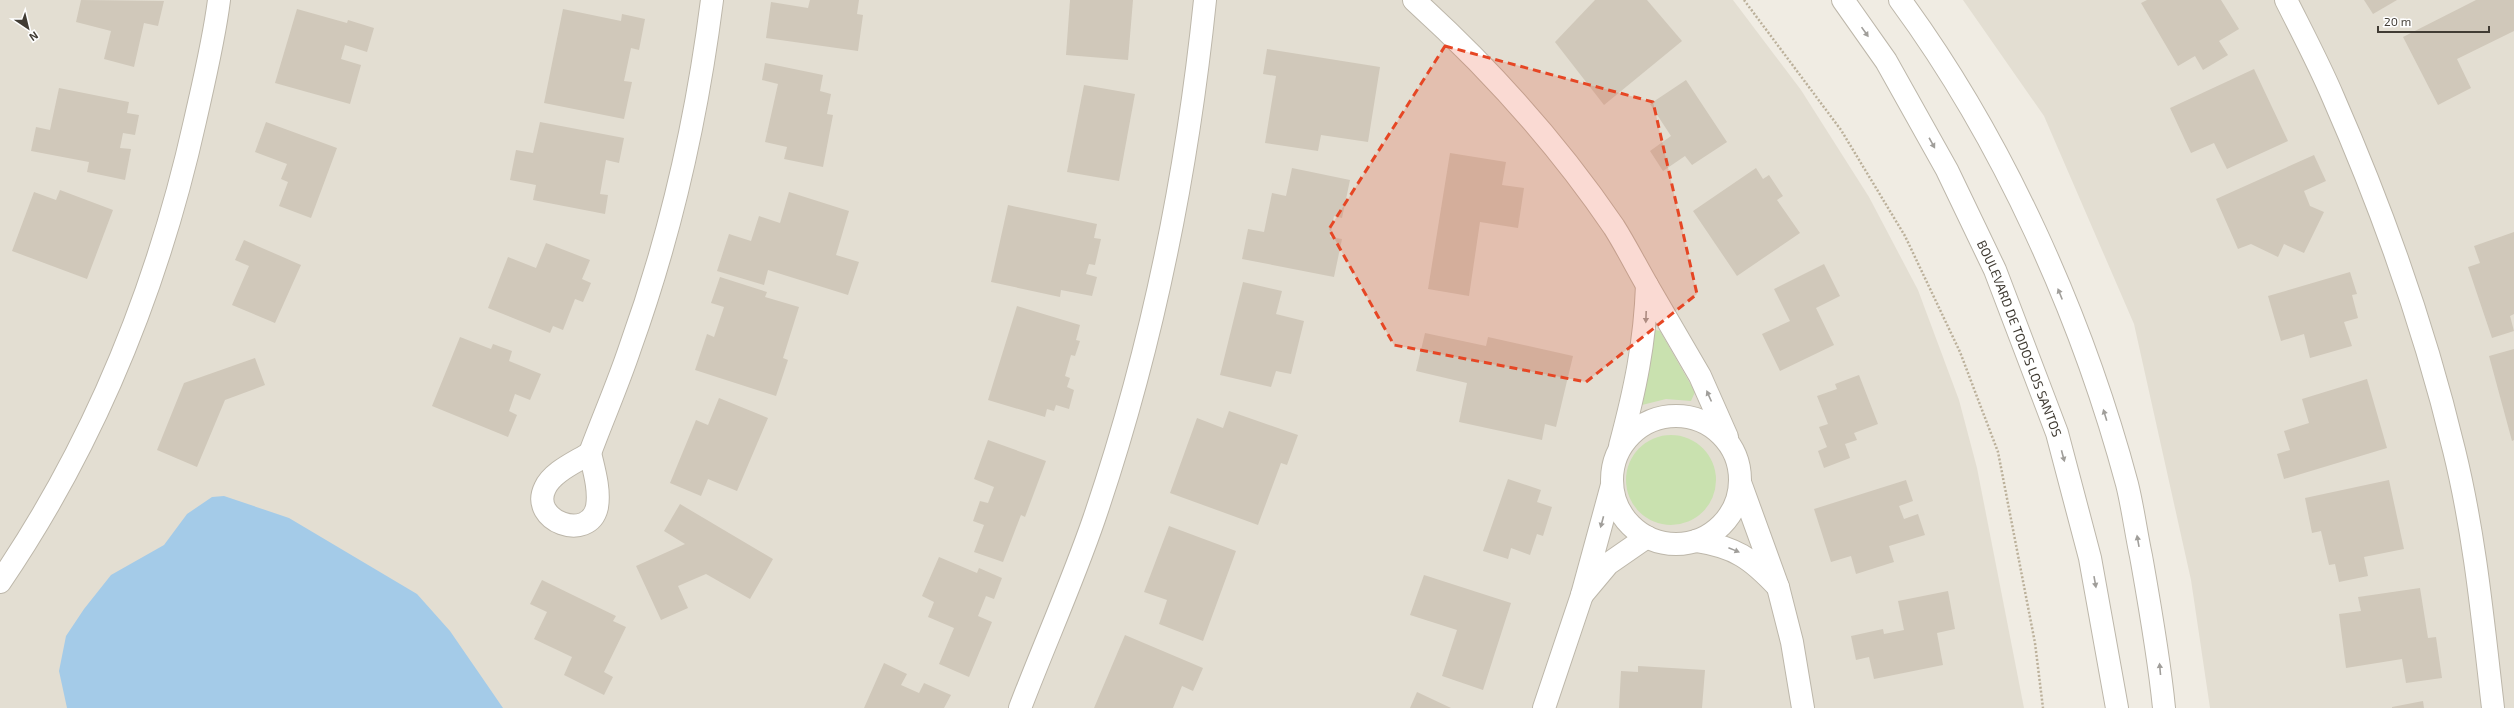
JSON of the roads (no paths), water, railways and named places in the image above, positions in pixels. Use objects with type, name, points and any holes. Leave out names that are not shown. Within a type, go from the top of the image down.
[{"type":"street","points":[[0,582],[49,505],[109,390],[151,281],[185,168],[204,82],[219,0]]},
{"type":"street","points":[[590,453],[631,347],[665,234],[692,125],[705,55],[712,0]]},
{"type":"street","points":[[1020,708],[1094,519],[1149,325],[1172,225],[1192,114],[1205,0]]},
{"type":"street","points":[[1414,0],[1462,44],[1535,124],[1573,171],[1615,228],[1700,376],[1739,464],[1740,485],[1736,503],[1727,519],[1713,532],[1696,541],[1680,544],[1663,543],[1647,537],[1630,524],[1617,506],[1612,484]]},
{"type":"street","name":"BOULEVARD DE TODOS LOS SANTOS","points":[[1843,0],[1886,61],[1947,170],[1995,270],[2057,432],[2090,558],[2117,708]]},
{"type":"street","points":[[1900,0],[1973,111],[2034,229],[2092,372],[2128,486],[2158,653],[2164,708]]},
{"type":"street","points":[[2286,0],[2333,96],[2390,235],[2427,348],[2454,451],[2473,541],[2493,708]]},
{"type":"street","points":[[1544,708],[1582,595],[1612,484],[1613,467],[1619,451],[1637,382],[1645,330],[1647,285]]},
{"type":"street","points":[[1619,451],[1630,435],[1645,424],[1670,417],[1682,416],[1701,420],[1717,430],[1730,444]]},
{"type":"street","points":[[1740,485],[1778,587],[1792,642],[1803,708]]},
{"type":"street","points":[[1582,595],[1608,564],[1647,537]]},
{"type":"street","points":[[1696,541],[1720,545],[1740,553],[1757,564],[1778,587]]},
{"type":"water","points":[[224,496],[289,518],[417,594],[450,631],[503,708],[67,708],[59,671],[66,636],[84,609],[111,575],[164,545],[187,514],[212,497]]}]
